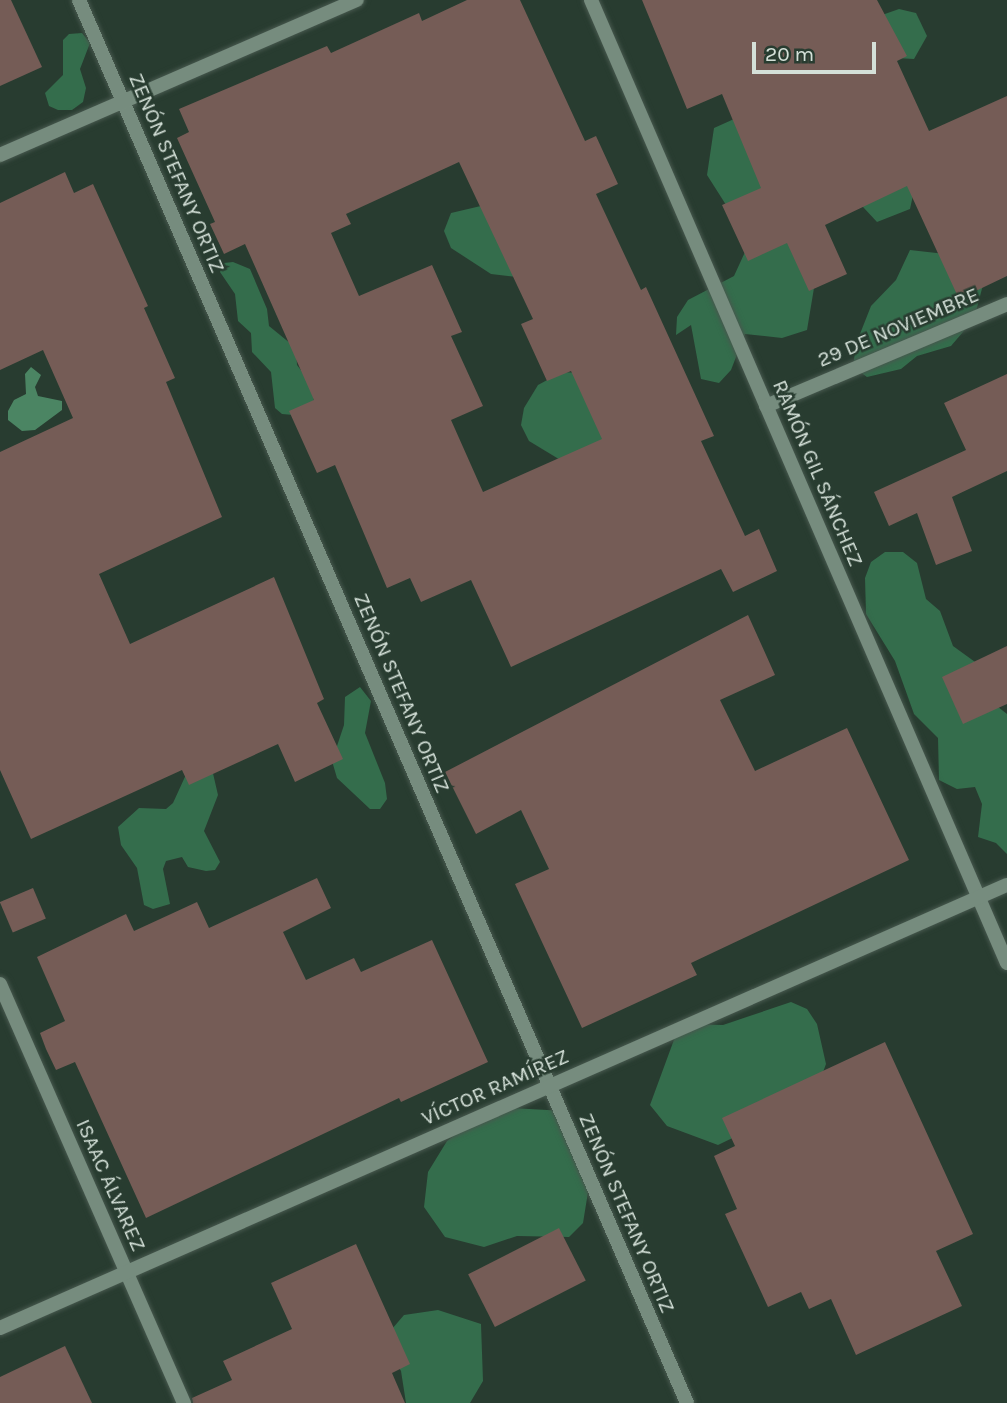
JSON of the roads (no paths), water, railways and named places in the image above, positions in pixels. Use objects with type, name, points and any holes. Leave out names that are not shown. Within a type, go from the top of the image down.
[{"type":"street","name":"ZENÓN STEFANY ORTIZ","points":[[79,0],[687,1403]]},
{"type":"street","points":[[0,155],[357,0]]},
{"type":"street","name":"RAMÓN GIL SÁNCHEZ","points":[[591,0],[1007,963]]},
{"type":"street","name":"29 DE NOVIEMBRE","points":[[766,406],[1007,304]]},
{"type":"street","name":"VÍCTOR RAMÍREZ","points":[[0,1328],[1007,885]]},
{"type":"street","name":"ISAAC ÁLVAREZ","points":[[0,984],[184,1403]]}]
